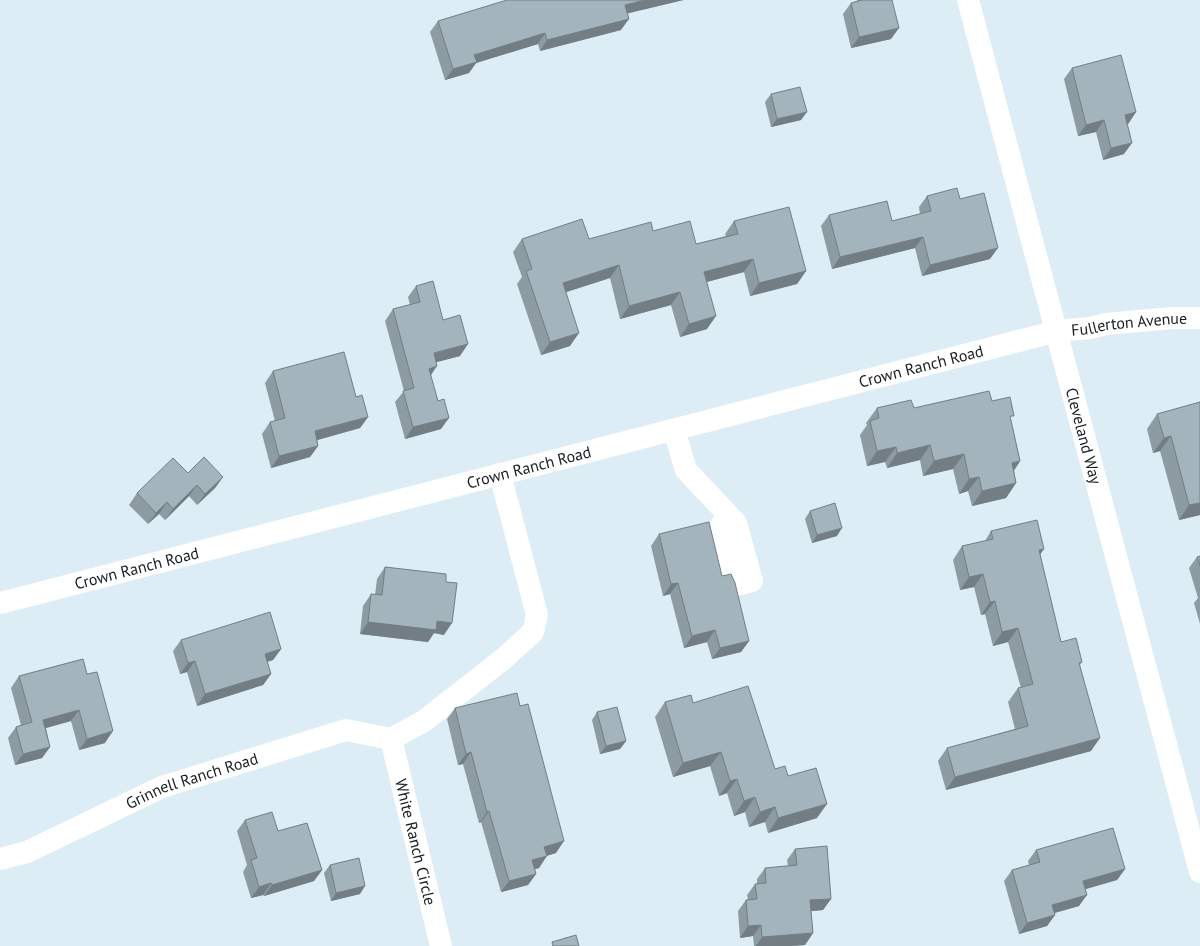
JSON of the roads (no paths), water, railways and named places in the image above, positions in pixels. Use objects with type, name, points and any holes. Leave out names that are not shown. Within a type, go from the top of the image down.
[{"type":"street","name":"Cleveland Way","points":[[968,0],[1200,872]]},
{"type":"street","name":"Fullerton Avenue","points":[[1057,331],[1172,318],[1200,318]]},
{"type":"street","name":"Crown Ranch Road","points":[[0,603],[1057,331]]},
{"type":"street","points":[[674,430],[686,470],[728,515]]},
{"type":"street","points":[[390,739],[424,721],[502,660],[533,632],[537,615],[500,474]]},
{"type":"street","name":"Grinnell Ranch Road","points":[[0,859],[27,852],[162,788],[346,730],[390,739]]},
{"type":"street","name":"White Ranch Circle","points":[[390,739],[441,946]]}]
